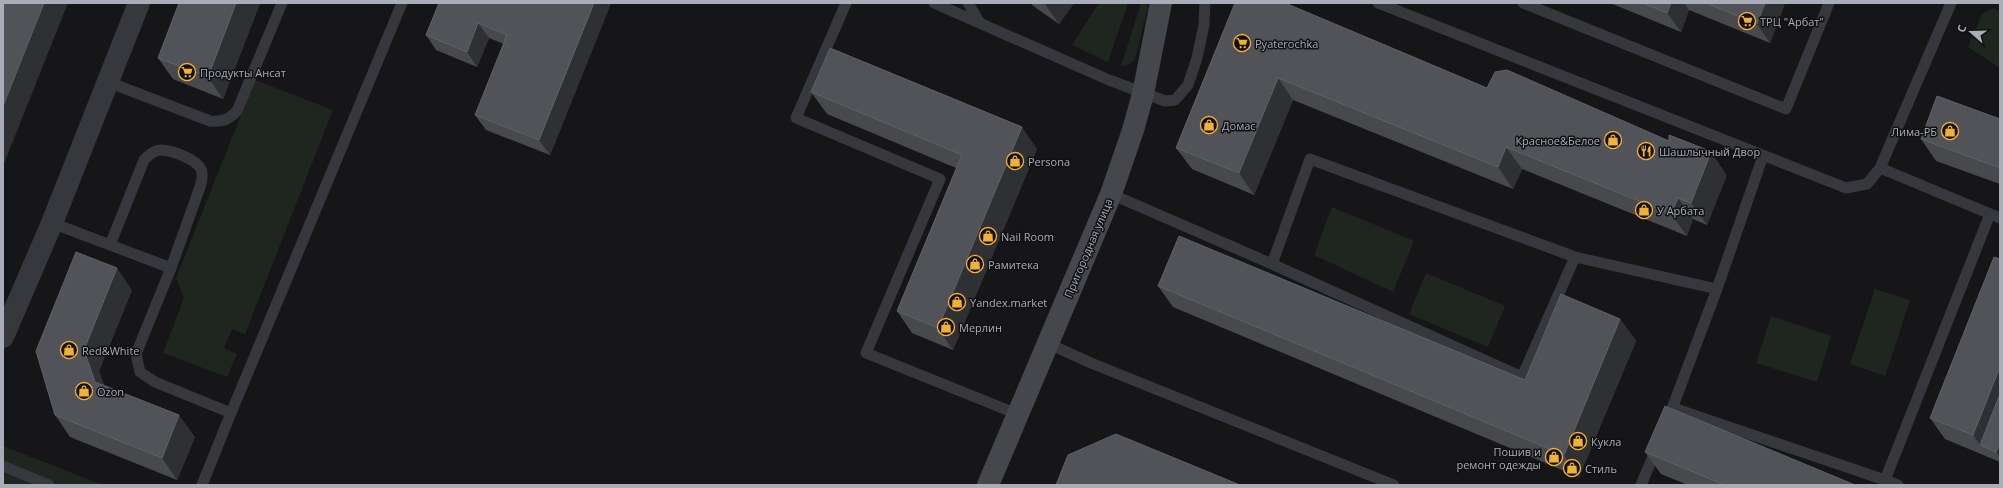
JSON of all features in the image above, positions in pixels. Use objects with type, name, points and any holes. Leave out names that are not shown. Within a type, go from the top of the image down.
[{"type":"street","points":[[3,337],[52,223],[139,3]]},
{"type":"street","name":"Пригородная улица","points":[[988,485],[1111,194],[1133,130],[1143,94],[1160,3]]},
{"type":"lane","points":[[108,82],[210,121],[219,122],[229,119],[237,111],[282,3]]},
{"type":"lane","points":[[202,485],[402,3]]},
{"type":"lane","points":[[846,3],[796,118],[940,179],[866,353],[1017,414]]},
{"type":"lane","points":[[934,3],[1143,94],[1165,101],[1175,100],[1188,85],[1197,58],[1204,25],[1205,3]]},
{"type":"lane","points":[[968,3],[980,23]]},
{"type":"lane","points":[[1378,3],[1846,188],[1866,184],[1880,168],[1951,3]]},
{"type":"lane","points":[[1523,3],[1786,109],[1828,3]]},
{"type":"lane","points":[[110,245],[144,160],[152,152],[161,150],[171,152],[196,163],[201,170],[202,178],[171,268],[136,354],[140,372],[155,382],[231,413]]},
{"type":"lane","points":[[1667,422],[1717,289],[1763,156]]},
{"type":"lane","points":[[1272,264],[1310,159],[1575,257],[1717,289]]},
{"type":"lane","points":[[1880,168],[1995,216],[1885,480]]},
{"type":"lane","points":[[1111,194],[1272,264],[1522,377],[1575,257]]},
{"type":"lane","points":[[52,223],[171,268]]},
{"type":"lane","points":[[1047,343],[1091,363],[1394,485]]},
{"type":"lane","points":[[1673,408],[1898,485]]},
{"type":"lane","points":[[1641,485],[1661,436]]},
{"type":"lane","points":[[3,466],[49,485]]},
{"type":"shaded area","points":[[1099,3],[1128,3],[1108,62],[1072,45]]},
{"type":"shaded area","points":[[1141,3],[1147,3],[1148,7],[1135,59],[1129,65],[1121,66]]},
{"type":"shaded area","points":[[1994,8],[2000,12],[2000,68],[1968,47],[1982,14]]},
{"type":"shaded area","points":[[255,80],[333,110],[245,334],[232,329],[224,348],[237,354],[227,377],[163,353],[184,298],[176,278]]},
{"type":"shaded area","points":[[1332,207],[1414,241],[1393,292],[1314,255]]},
{"type":"shaded area","points":[[1426,273],[1505,306],[1488,347],[1409,314]]},
{"type":"shaded area","points":[[1875,289],[1910,300],[1885,376],[1850,364]]},
{"type":"shaded area","points":[[1771,316],[1831,336],[1817,382],[1756,363]]},
{"type":"shaded area","points":[[3,446],[103,485],[3,485]]},
{"type":"building","points":[[3,3],[44,3],[3,106]]},
{"type":"building","points":[[179,3],[236,3],[208,77],[158,58]]},
{"type":"building","points":[[439,3],[594,3],[539,140],[475,115],[507,35],[478,23],[467,52],[426,35]]},
{"type":"building","points":[[1235,3],[1285,3],[1487,88],[1495,72],[1507,70],[1669,141],[1669,135],[1710,151],[1710,155],[1691,203],[1678,198],[1671,214],[1506,147],[1498,167],[1278,78],[1239,173],[1176,148]]},
{"type":"building","points":[[1643,3],[1671,3],[1667,13]]},
{"type":"building","points":[[1706,3],[1765,3],[1757,24]]},
{"type":"building","points":[[830,48],[1022,127],[938,328],[897,311],[962,155],[811,92]]},
{"type":"building","points":[[1937,96],[2000,119],[2000,168],[1921,139]]},
{"type":"building","points":[[1179,236],[1525,380],[1561,294],[1620,319],[1564,455],[1158,286]]},
{"type":"building","points":[[76,252],[117,268],[84,350],[95,382],[179,415],[162,458],[55,415],[36,351]]},
{"type":"building","points":[[1994,257],[2000,259],[2000,367],[1973,435],[1930,418]]},
{"type":"building","points":[[2000,394],[2000,443],[1996,452],[1980,445]]},
{"type":"building","points":[[1665,406],[1855,485],[1725,485],[1645,452]]},
{"type":"building","points":[[1116,434],[1240,485],[1056,485],[1068,455]]},
{"type":"place","name":"ТРЦ \"Арбат\"","points":[[1747,21]]},
{"type":"place","name":"Pyaterochka","points":[[1242,43]]},
{"type":"place","name":"Продукты Ансат","points":[[187,72]]},
{"type":"place","name":"Домас","points":[[1209,125]]},
{"type":"place","name":"Лима-РБ","points":[[1950,131]]},
{"type":"place","name":"Красное&Белое","points":[[1613,140]]},
{"type":"place","name":"Шашлычный Двор","points":[[1646,151]]},
{"type":"place","name":"Persona","points":[[1015,161]]},
{"type":"place","name":"У Арбата","points":[[1644,210]]},
{"type":"place","name":"Nail Room","points":[[988,236]]},
{"type":"place","name":"Рамитека","points":[[975,264]]},
{"type":"place","name":"Yandex.market","points":[[957,302]]},
{"type":"place","name":"Мерлин","points":[[946,327]]},
{"type":"place","name":"Red&White","points":[[69,350]]},
{"type":"place","name":"Ozon","points":[[84,391]]},
{"type":"place","name":"Кукла","points":[[1578,441]]},
{"type":"place","name":"Пошив и ремонт одежды","points":[[1554,457]]},
{"type":"place","name":"Стиль","points":[[1572,468]]}]
